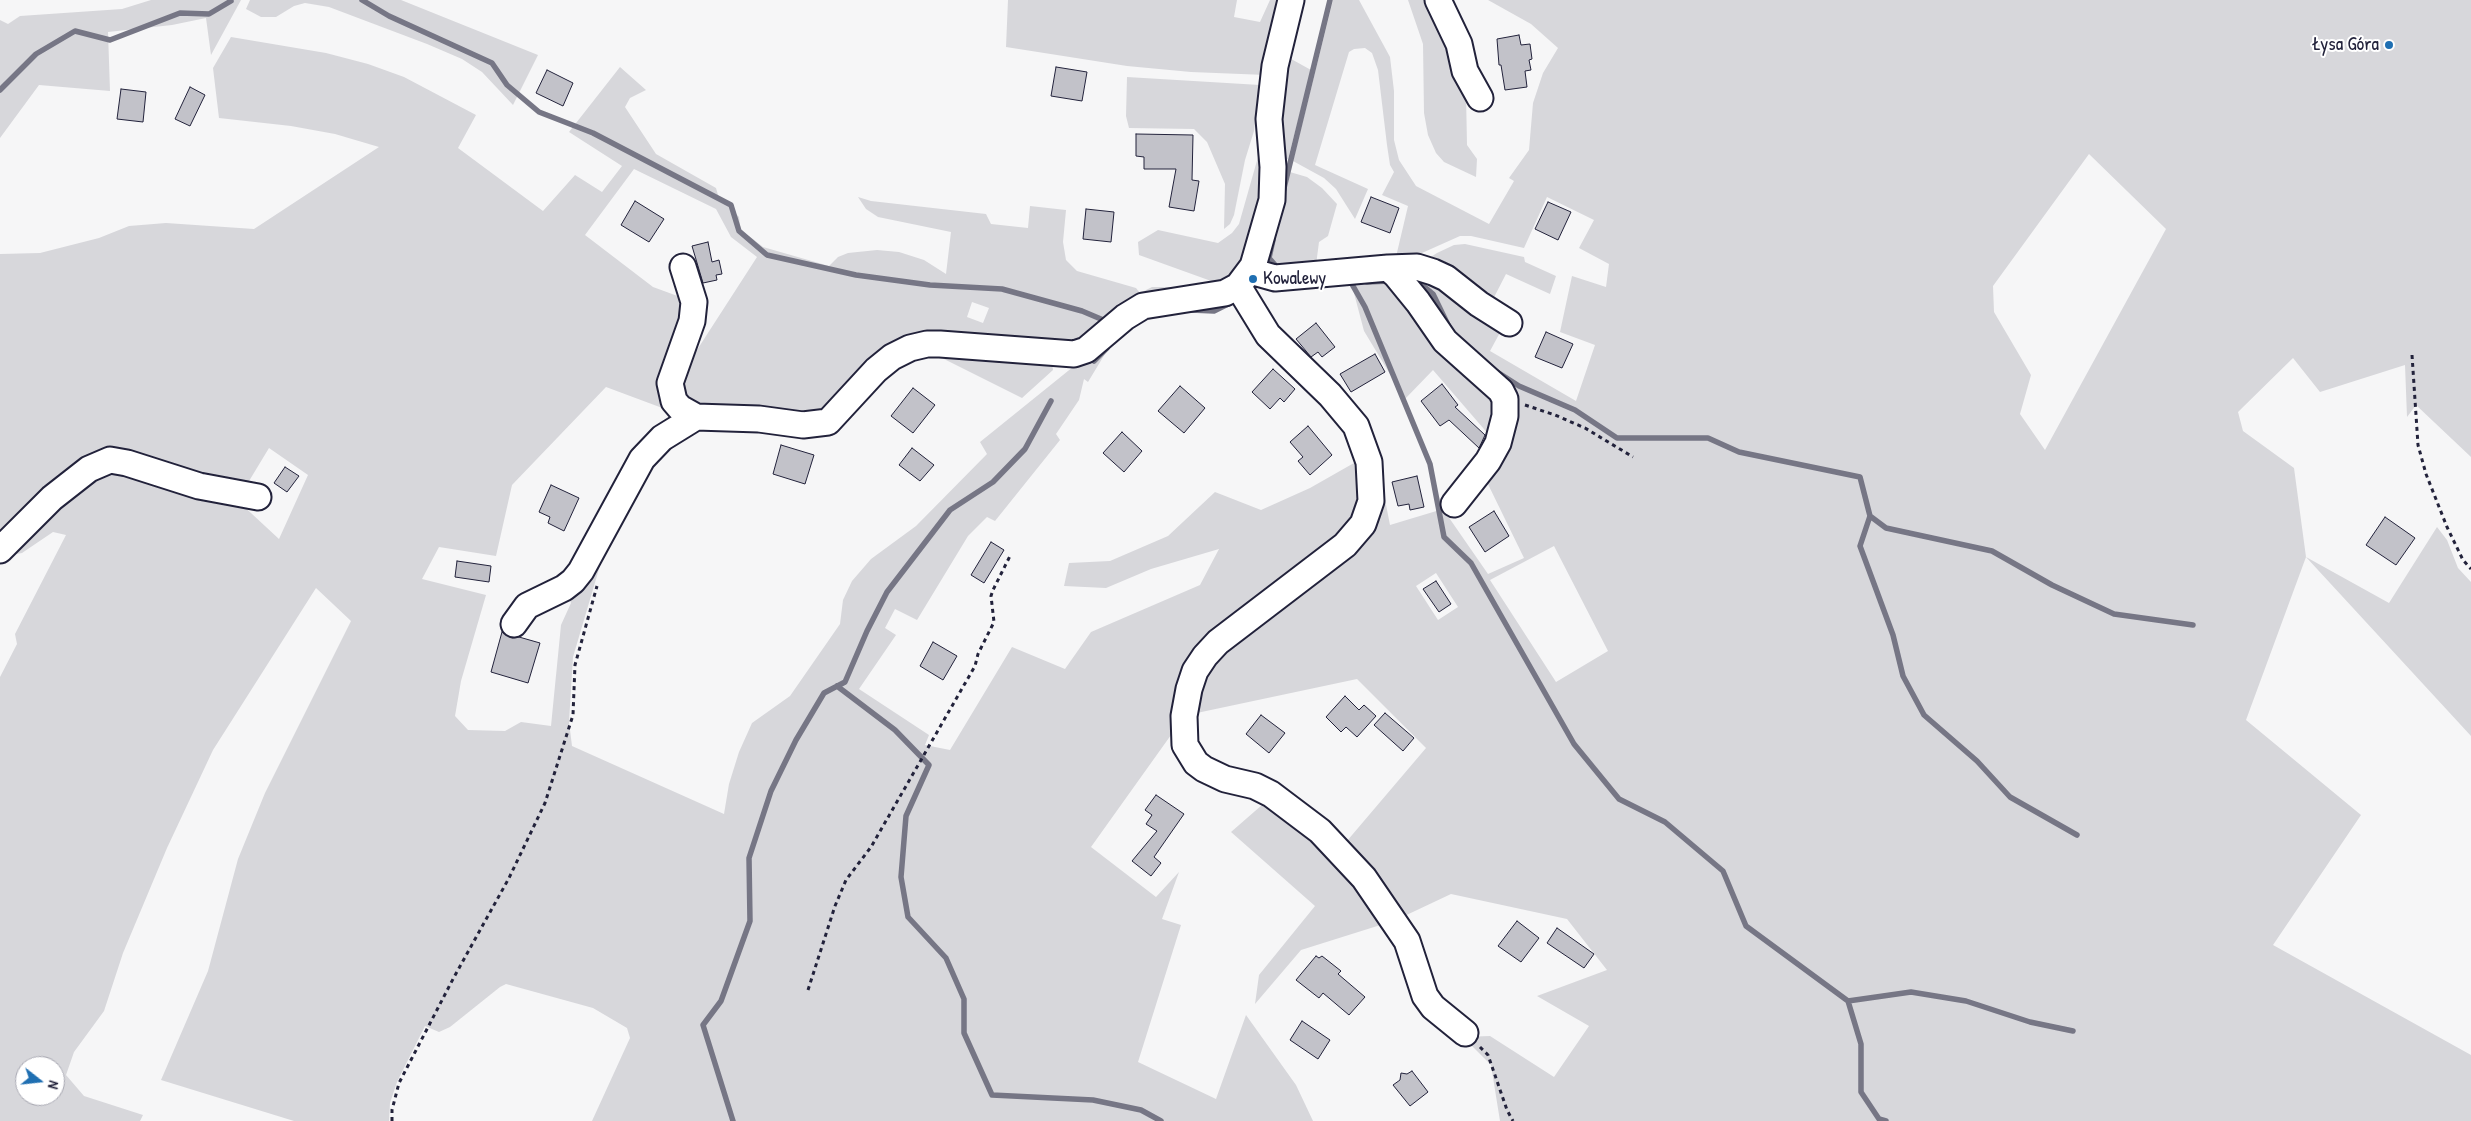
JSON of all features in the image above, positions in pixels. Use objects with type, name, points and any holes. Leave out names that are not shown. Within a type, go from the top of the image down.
[{"type":"street","points":[[1239,283],[1261,244],[1272,200],[1273,167],[1269,119],[1275,66],[1291,0]]},
{"type":"street","points":[[1438,0],[1459,44],[1465,71],[1480,98]]},
{"type":"street","points":[[683,267],[692,294],[693,313],[688,334],[670,383],[674,401],[680,408],[696,416],[817,425],[828,422],[876,370],[892,357],[910,348],[927,344],[940,344],[1074,354],[1086,350],[1126,317],[1143,306],[1239,283],[1275,278],[1417,267],[1446,278],[1478,304],[1509,323]]},
{"type":"street","points":[[1388,268],[1418,302],[1445,341],[1496,385],[1503,394],[1505,416],[1495,451],[1454,504]]},
{"type":"street","points":[[1239,283],[1268,335],[1330,394],[1356,426],[1368,462],[1371,501],[1363,524],[1345,545],[1218,642],[1205,656],[1195,671],[1189,689],[1184,716],[1185,745],[1196,763],[1204,769],[1225,778],[1255,786],[1271,794],[1320,831],[1364,878],[1408,941],[1420,982],[1433,1007],[1465,1033]]},
{"type":"street","points":[[514,624],[527,606],[564,588],[573,581],[581,571],[642,459],[662,438],[696,416]]},
{"type":"street","points":[[0,550],[58,493],[89,469],[110,460],[126,463],[199,486],[258,497]]},
{"type":"path","points":[[2412,355],[2418,445],[2426,474],[2447,527],[2463,560],[2471,569]]},
{"type":"path","points":[[1505,402],[1524,405],[1555,415],[1585,428],[1632,457]]},
{"type":"path","points":[[808,990],[835,906],[846,880],[872,847],[975,666],[978,654],[994,622],[991,596],[1011,554]]},
{"type":"path","points":[[392,1121],[392,1110],[399,1083],[452,979],[509,878],[545,803],[573,715],[575,665],[599,578]]},
{"type":"path","points":[[1465,1033],[1488,1055],[1507,1110],[1513,1121]]},
{"type":"shaded area","points":[[151,0],[241,0],[211,55],[206,18],[172,25],[108,32],[110,91],[39,85],[0,138],[0,20],[8,24],[20,16],[122,9]]},
{"type":"shaded area","points":[[250,0],[401,0],[538,55],[513,105],[482,72],[462,59],[427,44],[329,7],[305,3],[294,6],[276,17],[261,17],[246,9]]},
{"type":"shaded area","points":[[1008,0],[1237,0],[1234,17],[1260,22],[1270,0],[1282,0],[1266,75],[1191,72],[1127,66],[1006,47]]},
{"type":"shaded area","points":[[1333,0],[1359,0],[1390,57],[1394,91],[1394,140],[1399,160],[1416,186],[1489,224],[1514,181],[1509,178],[1529,150],[1533,103],[1543,73],[1558,48],[1531,24],[1488,0],[2471,0],[2471,457],[2416,405],[2407,417],[2405,365],[2320,392],[2293,358],[2238,412],[2243,431],[2294,468],[2306,557],[2246,720],[2361,815],[2273,945],[2471,1055],[2471,1121],[1500,1121],[1491,1065],[1463,1037],[1490,1036],[1554,1077],[1589,1026],[1537,996],[1607,970],[1567,919],[1451,894],[1398,919],[1341,848],[1426,748],[1357,679],[1192,714],[1194,696],[1216,651],[1348,548],[1380,474],[1390,525],[1443,509],[1488,574],[1524,558],[1485,478],[1511,400],[1407,282],[1418,271],[1503,327],[1490,351],[1576,401],[1595,345],[1560,332],[1572,276],[1606,287],[1609,264],[1579,248],[1594,220],[1547,197],[1524,248],[1471,236],[1460,236],[1413,257],[1395,261],[1408,206],[1382,195],[1394,172],[1390,165],[1378,70],[1372,53],[1365,48],[1354,49],[1349,52],[1315,165],[1368,189],[1355,219],[1336,189],[1324,178],[1293,161]],"holes":[[[2089,154],[2166,229],[2045,450],[2020,414],[2031,375],[1994,312],[1993,286]],[[1554,546],[1608,651],[1556,682],[1490,580]],[[1436,573],[1458,607],[1438,620],[1416,586]]]},
{"type":"shaded area","points":[[1408,0],[1429,0],[1466,94],[1467,145],[1477,159],[1476,177],[1444,162],[1436,153],[1428,135],[1424,113],[1423,44]]},
{"type":"shaded area","points":[[231,37],[326,53],[368,64],[404,77],[476,115],[458,148],[543,211],[575,175],[602,192],[622,166],[569,132],[620,67],[646,90],[630,98],[625,107],[656,154],[716,188],[718,195],[739,217],[741,233],[749,236],[763,247],[829,266],[838,257],[848,253],[877,250],[899,252],[924,260],[946,274],[951,232],[878,217],[866,209],[858,197],[871,201],[986,214],[991,224],[1028,228],[1030,206],[1066,210],[1063,242],[1066,260],[1077,271],[1136,288],[1140,293],[1152,287],[1200,287],[1214,291],[1147,299],[1128,308],[1088,343],[1071,348],[1048,349],[957,338],[935,338],[911,342],[880,363],[825,417],[701,410],[681,400],[677,394],[676,380],[682,365],[686,367],[757,257],[731,237],[716,209],[634,169],[585,235],[653,287],[683,298],[682,336],[665,385],[665,395],[673,412],[606,387],[512,485],[496,556],[439,547],[422,579],[486,595],[461,681],[455,716],[468,730],[505,731],[521,722],[551,726],[561,625],[571,603],[568,595],[572,592],[604,538],[599,569],[573,657],[569,722],[572,746],[724,814],[729,784],[739,752],[752,723],[790,696],[840,624],[843,600],[852,581],[871,559],[916,526],[987,454],[980,442],[1120,329],[1088,382],[1084,379],[1079,400],[1056,434],[1060,440],[995,521],[987,517],[968,536],[917,620],[895,609],[885,628],[896,635],[859,689],[929,735],[925,745],[950,750],[1012,647],[1065,669],[1091,632],[1200,585],[1219,549],[1151,569],[1106,588],[1064,586],[1069,563],[1110,561],[1168,536],[1215,492],[1261,510],[1310,488],[1361,459],[1366,485],[1366,505],[1354,526],[1336,545],[1222,632],[1196,659],[1186,684],[1181,721],[1091,847],[1156,897],[1179,872],[1162,919],[1181,925],[1138,1062],[1216,1099],[1246,1015],[1296,1085],[1313,1121],[592,1121],[630,1038],[627,1028],[593,1008],[506,984],[450,1027],[439,1032],[425,1026],[397,1082],[390,1103],[389,1121],[294,1121],[161,1080],[208,971],[238,859],[265,793],[351,621],[316,588],[213,750],[167,848],[123,953],[104,1011],[74,1052],[66,1075],[84,1096],[143,1115],[140,1121],[0,1121],[0,677],[17,644],[15,634],[66,535],[53,532],[22,553],[0,557],[37,514],[87,475],[102,466],[120,465],[238,501],[279,539],[308,475],[269,448],[243,491],[207,484],[125,458],[112,456],[97,459],[28,514],[0,544],[0,254],[40,253],[99,238],[129,226],[166,223],[254,229],[379,147],[335,134],[291,126],[219,118],[213,68]],"holes":[[[972,302],[989,308],[983,323],[967,317]]]},
{"type":"shaded area","points":[[1284,55],[1311,70],[1288,159],[1278,158]]},
{"type":"shaded area","points":[[1127,77],[1260,85],[1254,131],[1245,160],[1234,215],[1230,224],[1224,229],[1225,184],[1207,142],[1194,129],[1129,128],[1126,116]]},
{"type":"shaded area","points":[[1262,143],[1265,171],[1250,247],[1225,286],[1139,255],[1138,242],[1158,230],[1218,243],[1232,233],[1239,224]]},
{"type":"shaded area","points":[[1283,170],[1307,177],[1322,188],[1337,204],[1328,236],[1319,242],[1316,265],[1310,269],[1264,264]]},
{"type":"shaded area","points":[[1465,244],[1524,257],[1525,262],[1556,276],[1550,294],[1506,274],[1489,307],[1418,265],[1454,245]]},
{"type":"shaded area","points":[[1385,277],[1496,390],[1496,443],[1433,370],[1405,399],[1364,331],[1350,278]]},
{"type":"shaded area","points":[[928,351],[1052,363],[1053,370],[1022,398]]},
{"type":"shaded area","points":[[2437,527],[2447,540],[2458,568],[2471,582],[2471,736],[2306,557],[2389,603]]},
{"type":"shaded area","points":[[1270,798],[1301,821],[1390,922],[1301,950],[1255,1004],[1259,975],[1315,906],[1231,832]]},
{"type":"building","points":[[1519,35],[1521,45],[1530,44],[1532,59],[1529,60],[1531,70],[1525,71],[1527,87],[1505,90],[1501,65],[1499,65],[1497,39]]},
{"type":"building","points":[[1056,67],[1087,72],[1082,101],[1051,96]]},
{"type":"building","points":[[547,70],[573,83],[563,106],[536,93]]},
{"type":"building","points":[[190,87],[205,95],[190,126],[175,119]]},
{"type":"building","points":[[121,89],[146,92],[143,122],[117,119]]},
{"type":"building","points":[[1136,134],[1193,135],[1192,180],[1199,181],[1194,211],[1169,207],[1176,169],[1144,169],[1144,157],[1136,156]]},
{"type":"building","points":[[1371,197],[1399,208],[1390,233],[1361,222]]},
{"type":"building","points":[[635,201],[664,219],[649,242],[621,225]]},
{"type":"building","points":[[1548,202],[1571,212],[1558,240],[1535,229]]},
{"type":"building","points":[[1086,209],[1114,212],[1111,242],[1083,239]]},
{"type":"building","points":[[708,242],[712,262],[719,260],[722,274],[716,275],[717,280],[703,283],[692,246]]},
{"type":"building","points":[[1316,323],[1335,347],[1322,357],[1318,352],[1311,357],[1296,339]]},
{"type":"building","points":[[1546,332],[1573,344],[1562,368],[1535,357]]},
{"type":"building","points":[[1375,354],[1385,372],[1351,392],[1340,374]]},
{"type":"building","points":[[1273,369],[1295,389],[1284,402],[1280,398],[1270,409],[1252,392]]},
{"type":"building","points":[[1442,384],[1458,405],[1455,407],[1485,435],[1479,448],[1449,420],[1440,426],[1421,401]]},
{"type":"building","points":[[1180,386],[1205,408],[1184,433],[1158,411]]},
{"type":"building","points":[[913,388],[935,405],[913,433],[891,416]]},
{"type":"building","points":[[1308,426],[1332,455],[1310,475],[1298,461],[1303,457],[1290,442]]},
{"type":"building","points":[[1122,432],[1142,451],[1124,472],[1103,453]]},
{"type":"building","points":[[781,445],[814,455],[805,484],[773,474]]},
{"type":"building","points":[[912,448],[934,465],[920,481],[899,465]]},
{"type":"building","points":[[285,467],[299,476],[287,492],[274,483]]},
{"type":"building","points":[[1417,476],[1424,507],[1410,510],[1409,504],[1398,506],[1392,482]]},
{"type":"building","points":[[551,485],[579,498],[564,531],[548,523],[550,517],[539,512]]},
{"type":"building","points":[[1494,511],[1509,536],[1485,552],[1469,527]]},
{"type":"building","points":[[2385,517],[2415,538],[2396,565],[2366,545]]},
{"type":"building","points":[[991,542],[1004,550],[984,583],[971,575]]},
{"type":"building","points":[[457,561],[491,566],[489,582],[455,577]]},
{"type":"building","points":[[1436,581],[1451,604],[1439,612],[1423,589]]},
{"type":"building","points":[[502,632],[512,638],[519,637],[540,643],[528,683],[491,672]]},
{"type":"building","points":[[933,642],[957,656],[943,680],[920,666]]},
{"type":"building","points":[[1345,696],[1359,710],[1364,705],[1376,716],[1357,737],[1346,727],[1341,732],[1326,717]]},
{"type":"building","points":[[1385,713],[1414,738],[1403,751],[1374,725]]},
{"type":"building","points":[[1261,715],[1285,733],[1269,753],[1246,734]]},
{"type":"building","points":[[1156,795],[1184,814],[1154,857],[1161,863],[1151,876],[1132,861],[1157,831],[1146,824],[1152,815],[1145,810]]},
{"type":"building","points":[[1517,921],[1539,938],[1521,962],[1498,946]]},
{"type":"building","points":[[1557,928],[1594,954],[1584,968],[1547,943]]},
{"type":"building","points":[[1316,956],[1319,958],[1322,956],[1341,971],[1338,974],[1365,997],[1349,1015],[1323,993],[1319,998],[1296,980]]},
{"type":"building","points":[[1302,1021],[1330,1040],[1318,1059],[1290,1040]]},
{"type":"building","points":[[1412,1071],[1428,1092],[1410,1106],[1393,1085],[1400,1080],[1401,1073],[1407,1074]]},
{"type":"waterway","points":[[362,0],[389,16],[492,63],[507,85],[539,112],[593,133],[731,205],[739,231],[767,255],[856,275],[930,285],[1002,289],[1082,311],[1108,322]]},
{"type":"waterway","points":[[1283,192],[1330,0]]},
{"type":"waterway","points":[[0,90],[36,54],[75,31],[110,40],[180,13],[209,14],[231,1]]},
{"type":"waterway","points":[[1273,240],[1269,258],[1276,266],[1280,267]]},
{"type":"waterway","points":[[1349,279],[1365,307],[1430,464],[1444,537],[1471,563],[1574,744],[1619,799],[1665,822],[1723,871],[1746,926],[1848,1001],[1911,992],[1966,1001],[2030,1022],[2073,1031]]},
{"type":"waterway","points":[[1410,279],[1415,279],[1433,294],[1449,327]]},
{"type":"waterway","points":[[1367,282],[1390,281]]},
{"type":"waterway","points":[[1191,310],[1214,311],[1230,303]]},
{"type":"waterway","points":[[1094,361],[1107,348]]},
{"type":"waterway","points":[[1494,370],[1519,386],[1575,410],[1617,438],[1708,438],[1739,452],[1860,477],[1870,516],[1886,528],[1992,551],[2052,585],[2114,614],[2193,625]]},
{"type":"waterway","points":[[733,1121],[703,1025],[721,1001],[750,921],[749,858],[771,791],[796,740],[824,693],[845,682],[867,631],[887,592],[950,510],[993,482],[1025,449],[1051,401]]},
{"type":"waterway","points":[[1870,516],[1860,546],[1893,635],[1903,676],[1924,715],[1977,761],[2010,797],[2077,835]]},
{"type":"waterway","points":[[837,686],[895,730],[929,765],[906,816],[901,877],[908,917],[946,958],[964,999],[964,1033],[992,1095],[1093,1100],[1141,1110],[1161,1121]]},
{"type":"waterway","points":[[1848,1001],[1861,1044],[1861,1092],[1879,1119],[1886,1121]]},
{"type":"place","name":"Łysa Góra","points":[[2389,45]]},
{"type":"place","name":"Kowalewy","points":[[1253,279]]}]
